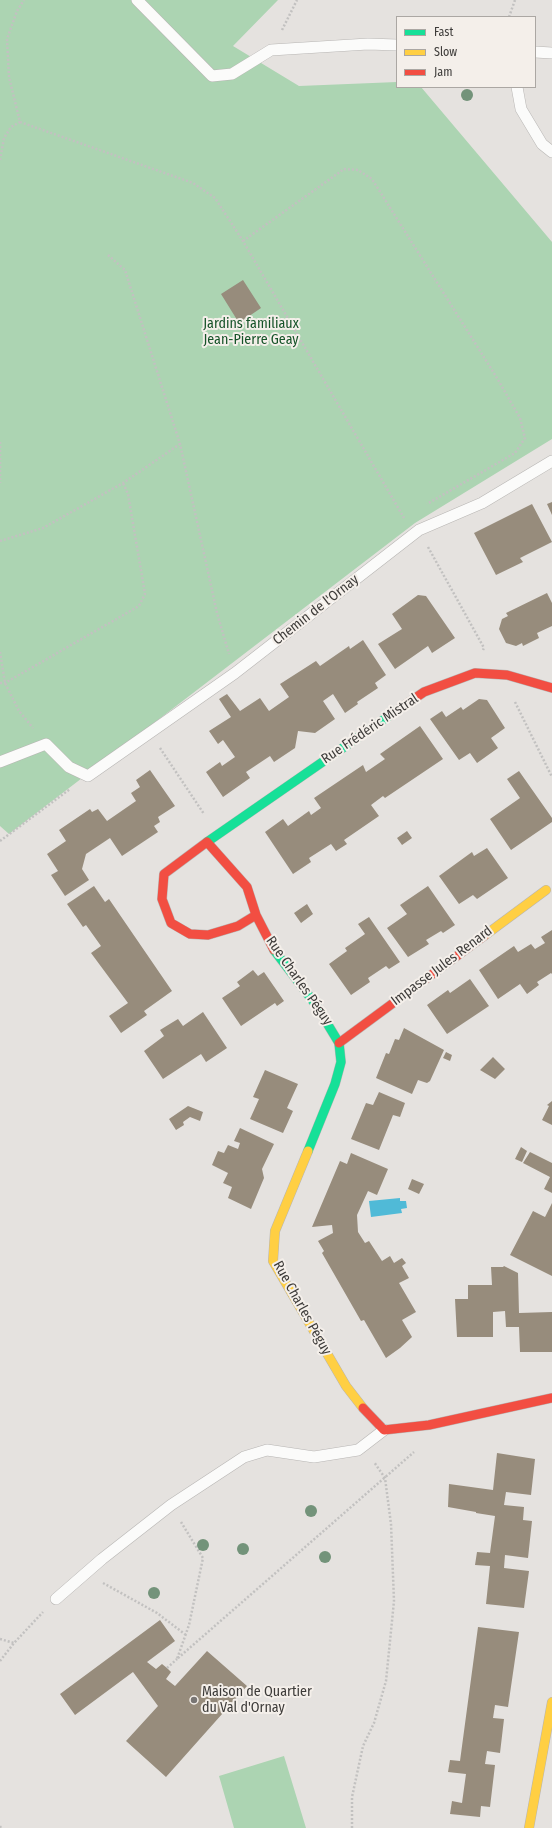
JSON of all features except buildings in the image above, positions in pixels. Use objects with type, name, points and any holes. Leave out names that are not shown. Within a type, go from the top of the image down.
[{"type":"street","name":"Rue Frédéric Mistral","points":[[207,842],[424,692],[475,673],[507,675],[552,688]]},
{"type":"street","points":[[207,842],[164,874],[162,899],[171,923],[190,934],[208,935],[238,926],[256,915]]},
{"type":"street","name":"Rue Charles Péguy","points":[[207,842],[247,886],[256,915],[270,944],[316,1004],[339,1043],[341,1062],[335,1084],[275,1231],[273,1261],[346,1386],[361,1406],[384,1430]]},
{"type":"street","name":"Impasse Jules Renard","points":[[339,1043],[546,890]]},
{"type":"street","points":[[384,1430],[429,1425],[552,1398]]},
{"type":"street","points":[[529,1828],[552,1702]]},
{"type":"lane","points":[[137,0],[212,76],[232,74],[271,50],[368,44],[396,45]]},
{"type":"lane","points":[[536,52],[552,53]]},
{"type":"lane","points":[[517,88],[521,109],[542,144],[552,152]]},
{"type":"lane","name":"Chemin de l'Ornay","points":[[88,776],[234,673],[419,530],[482,503],[552,460]]},
{"type":"lane","points":[[0,762],[46,744],[69,767],[88,776]]},
{"type":"lane","points":[[56,1599],[171,1505],[244,1457],[267,1450],[314,1457],[359,1448],[384,1430]]},
{"type":"path","points":[[20,122],[9,77],[7,39],[17,11],[24,0]]},
{"type":"path","points":[[271,50],[297,0]]},
{"type":"path","points":[[509,16],[515,0]]},
{"type":"path","points":[[0,160],[4,138],[11,127],[20,122],[192,183],[215,198],[243,241],[404,517],[419,530]]},
{"type":"path","points":[[243,241],[344,169],[358,170],[372,179],[497,378],[520,418],[525,438],[515,453],[424,506]]},
{"type":"path","points":[[108,255],[125,270],[180,444],[217,613],[234,673]]},
{"type":"path","points":[[0,442],[0,484]]},
{"type":"path","points":[[0,541],[43,528],[123,483],[180,444]]},
{"type":"path","points":[[0,683],[5,683],[139,606],[145,594],[128,494],[123,483]]},
{"type":"path","points":[[404,517],[410,514]]},
{"type":"path","points":[[0,652],[5,683],[19,712],[46,744]]},
{"type":"path","points":[[150,733],[204,814],[207,842]]},
{"type":"path","points":[[0,841],[88,776]]},
{"type":"path","points":[[167,1668],[429,1440],[429,1425]]},
{"type":"path","points":[[352,1828],[352,1797],[363,1746],[374,1724],[386,1681],[394,1600],[391,1524],[385,1478],[375,1462],[359,1448]]},
{"type":"path","points":[[171,1505],[202,1558],[186,1635],[177,1659]]},
{"type":"path","points":[[85,1574],[157,1612],[186,1635]]},
{"type":"path","points":[[0,1661],[14,1643],[56,1599]]},
{"type":"path","points":[[0,1639],[14,1643]]},
{"type":"green space","name":"Jardins familiaux Jean-Pierre Geay","points":[[0,0],[278,0],[233,46],[299,86],[396,82],[396,88],[422,88],[552,242],[552,439],[415,523],[9,834],[0,826]]},
{"type":"green space","points":[[284,1756],[306,1828],[234,1828],[219,1776]]},
{"type":"water","points":[[400,1198],[400,1201],[406,1201],[407,1208],[401,1209],[402,1213],[371,1217],[369,1201]]},
{"type":"traffic: fast","points":[[207,842],[399,709]]},
{"type":"traffic: fast","points":[[274,950],[316,1005],[339,1043],[341,1062],[335,1084],[308,1151]]},
{"type":"traffic: slow","points":[[484,936],[546,890]]},
{"type":"traffic: slow","points":[[308,1151],[275,1231],[273,1261],[346,1386],[363,1408]]},
{"type":"traffic: slow","points":[[529,1828],[552,1702]]},
{"type":"traffic: jam","points":[[399,709],[424,692],[475,673],[507,675],[552,688]]},
{"type":"traffic: jam","points":[[256,915],[238,926],[208,935],[190,934],[171,923],[162,899],[164,874],[207,842],[247,887],[256,915],[274,950]]},
{"type":"traffic: jam","points":[[339,1043],[484,936]]},
{"type":"traffic: jam","points":[[363,1408],[384,1430],[429,1425],[552,1398]]},
{"type":"place","name":"Maison de Quartier du Val d'Ornay","points":[[194,1700]]}]
